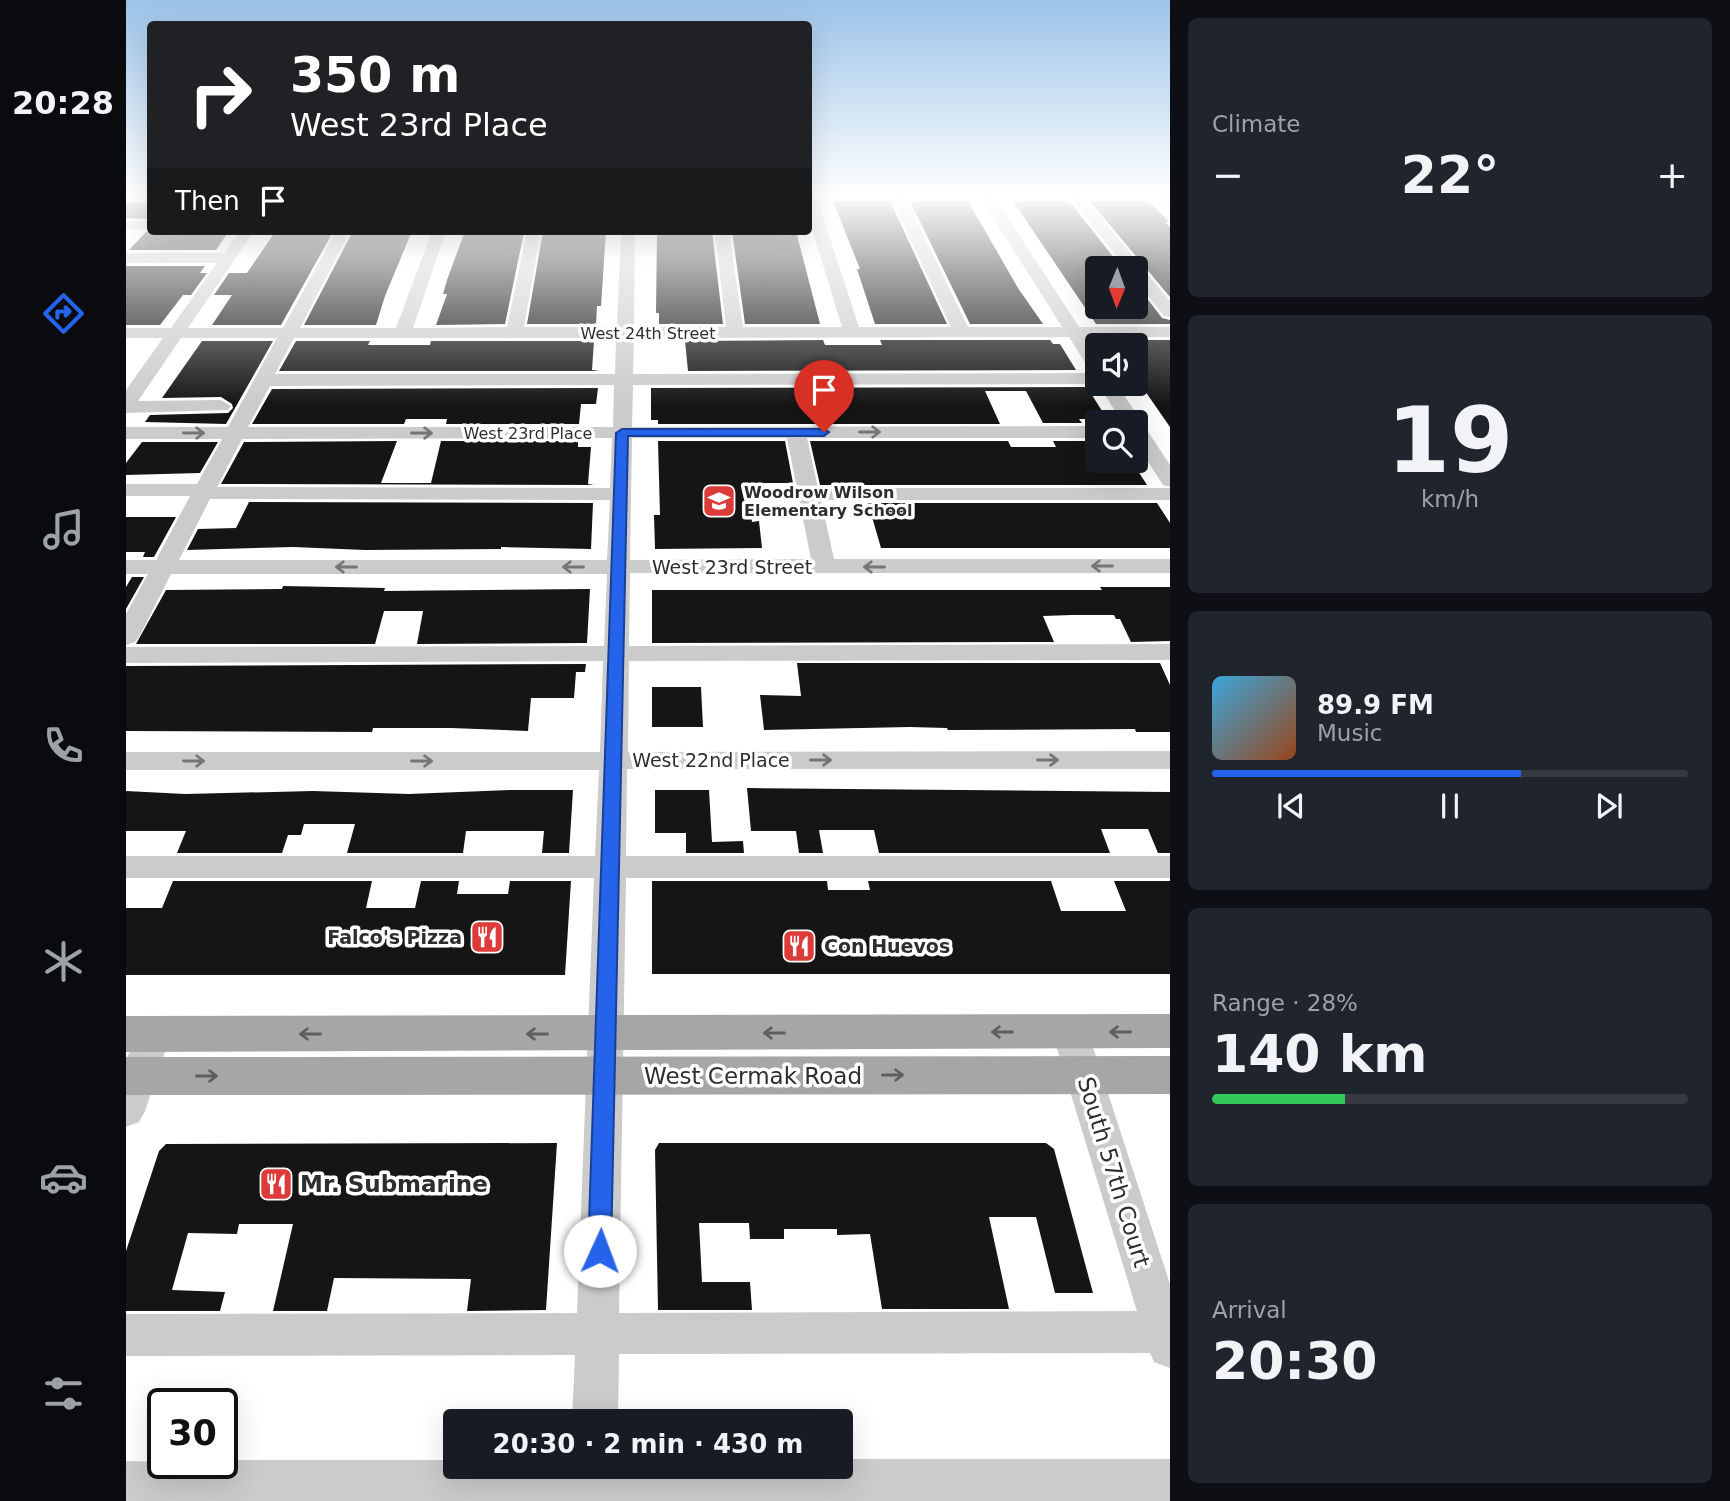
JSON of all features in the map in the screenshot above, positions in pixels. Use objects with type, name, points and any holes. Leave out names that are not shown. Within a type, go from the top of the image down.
[{"type":"main road","name":"West Cermak Road","points":[[130,1088],[605,1055],[1070,1032],[1170,1031]]},
{"type":"main road","name":"West Cermak Road","points":[[140,1034],[1084,1074],[1170,1074]]},
{"type":"street","points":[[126,406],[224,265]]},
{"type":"street","points":[[126,637],[325,265]]},
{"type":"street","points":[[403,333],[427,265]]},
{"type":"street","points":[[514,333],[527,265]]},
{"type":"street","points":[[595,1409],[627,265]]},
{"type":"street","points":[[726,265],[734,332]]},
{"type":"street","points":[[831,265],[852,332]]},
{"type":"street","points":[[930,265],[962,332]]},
{"type":"street","points":[[1031,265],[1085,349]]},
{"type":"street","points":[[1148,285],[1170,312]]},
{"type":"street","name":"West 24th Street","points":[[126,333],[1170,332]]},
{"type":"street","points":[[263,380],[1085,379]]},
{"type":"street","points":[[126,406],[221,406]]},
{"type":"street","points":[[796,432],[824,567]]},
{"type":"street","name":"West 23rd Place","points":[[126,433],[1085,432]]},
{"type":"street","points":[[1148,447],[1170,481]]},
{"type":"street","points":[[126,490],[621,494]]},
{"type":"street","points":[[808,494],[1170,494]]},
{"type":"street","name":"West 23rd Street","points":[[126,567],[1170,566]]},
{"type":"street","points":[[126,655],[1170,652]]},
{"type":"street","name":"West 22nd Place","points":[[126,761],[1170,760]]},
{"type":"street","points":[[126,867],[1170,867]]},
{"type":"street","name":"South 57th Court","points":[[1070,1032],[1168,1338]]},
{"type":"street","points":[[130,1088],[140,1034]]},
{"type":"street","points":[[126,1335],[597,1334],[1168,1338]]},
{"type":"street","points":[[126,1484],[289,1492],[593,1483],[903,1492],[1170,1482]]},
{"type":"building","points":[[252,265],[315,265],[281,325],[212,325],[232,295],[214,295],[229,273],[247,273]]},
{"type":"building","points":[[335,265],[398,265],[376,325],[304,325]]},
{"type":"building","points":[[452,265],[517,265],[505,324],[436,325],[447,294],[443,294]]},
{"type":"building","points":[[537,265],[604,265],[601,306],[597,306],[596,324],[527,324]]},
{"type":"building","points":[[657,265],[716,265],[723,324],[659,324],[659,313],[656,313]]},
{"type":"building","points":[[737,265],[805,265],[820,324],[745,324]]},
{"type":"building","points":[[858,265],[920,265],[947,324],[875,324],[857,269],[860,269]]},
{"type":"building","points":[[941,265],[1005,265],[1043,324],[970,324]]},
{"type":"building","points":[[1056,265],[1085,265],[1085,308]]},
{"type":"building","points":[[1148,265],[1170,265],[1170,297],[1148,271]]},
{"type":"building","points":[[126,266],[205,266],[200,273],[207,273],[191,295],[183,295],[160,325],[126,325]]},
{"type":"building","points":[[1148,300],[1162,318],[1170,320],[1170,324],[1096,324],[1093,319],[1148,319]]},
{"type":"building","points":[[823,340],[825,345],[882,345],[880,340],[1050,340],[1053,344],[1060,344],[1076,370],[688,371],[685,341]]},
{"type":"building","points":[[1148,340],[1170,340],[1170,427],[1148,395]]},
{"type":"building","points":[[202,341],[273,341],[226,424],[145,422],[150,415],[228,413],[233,408],[232,404],[221,397],[162,398]]},
{"type":"building","points":[[296,341],[370,341],[368,345],[430,345],[431,341],[594,341],[592,370],[600,371],[279,371]]},
{"type":"building","points":[[1085,387],[1085,396],[1093,396],[1101,410],[1085,410],[1085,419],[1079,419],[1082,423],[1043,423],[1026,391],[985,391],[1000,424],[658,424],[658,420],[651,420],[651,388]]},
{"type":"building","points":[[598,388],[596,404],[581,404],[579,424],[446,424],[447,419],[406,419],[404,424],[252,424],[272,389]]},
{"type":"building","points":[[397,441],[381,483],[431,483],[441,441],[578,441],[578,447],[591,447],[588,484],[594,485],[221,484],[244,442]]},
{"type":"building","points":[[658,441],[785,441],[793,483],[747,483],[752,522],[759,521],[762,548],[655,549],[654,515],[660,515]]},
{"type":"building","points":[[810,441],[1008,441],[1011,447],[1056,447],[1053,441],[1085,441],[1085,473],[1139,473],[1147,485],[820,485]]},
{"type":"building","points":[[142,442],[218,442],[200,473],[126,475],[126,463]]},
{"type":"building","points":[[249,502],[593,503],[591,549],[501,547],[365,550],[293,547],[187,550],[198,529],[236,528]]},
{"type":"building","points":[[868,503],[1157,503],[1170,523],[1170,548],[881,548]]},
{"type":"building","points":[[126,517],[176,517],[154,557],[143,557],[145,552],[126,552]]},
{"type":"building","points":[[132,577],[144,577],[126,609],[126,587]]},
{"type":"building","points":[[283,586],[385,588],[384,591],[590,589],[587,643],[417,644],[423,611],[384,611],[375,644],[136,644],[166,590],[282,589]]},
{"type":"building","points":[[1100,587],[1170,587],[1170,641],[1131,642],[1120,619],[1116,619],[1114,615],[1072,615],[1043,616],[1054,642],[652,643],[652,590],[1102,590]]},
{"type":"building","points":[[797,663],[1160,663],[1170,685],[1170,732],[1136,732],[1135,729],[948,730],[910,727],[764,730],[760,695],[801,696]]},
{"type":"building","points":[[586,664],[585,672],[576,672],[574,698],[531,698],[528,731],[373,728],[372,732],[126,731],[126,666]]},
{"type":"building","points":[[652,687],[701,687],[703,727],[652,727]]},
{"type":"building","points":[[747,788],[1170,792],[1170,853],[1158,853],[1148,829],[1101,829],[1110,853],[879,853],[874,830],[819,830],[823,853],[799,853],[796,831],[751,831]]},
{"type":"building","points":[[573,790],[569,853],[542,853],[544,831],[466,831],[463,853],[347,853],[355,824],[304,824],[301,835],[288,835],[282,853],[177,853],[186,831],[126,831],[126,791],[185,794],[313,791],[409,794]]},
{"type":"building","points":[[655,790],[709,790],[712,842],[743,841],[744,853],[686,853],[686,833],[655,833]]},
{"type":"building","points":[[173,881],[372,881],[366,908],[415,908],[421,881],[459,881],[457,894],[508,894],[510,881],[571,881],[565,975],[126,975],[126,908],[162,908]]},
{"type":"building","points":[[652,881],[827,881],[828,890],[870,890],[868,881],[1051,881],[1061,911],[1126,911],[1114,881],[1170,881],[1170,974],[652,974]]},
{"type":"building","points":[[557,1143],[546,1310],[467,1311],[471,1279],[334,1278],[327,1311],[273,1311],[293,1224],[239,1224],[237,1234],[188,1233],[172,1290],[225,1292],[220,1311],[126,1311],[126,1251],[159,1151],[166,1144]]},
{"type":"building","points":[[659,1143],[1046,1143],[1054,1149],[1093,1293],[1055,1293],[1036,1217],[989,1217],[1009,1309],[882,1309],[870,1234],[837,1235],[837,1229],[784,1229],[784,1239],[750,1239],[749,1223],[699,1223],[702,1282],[750,1282],[752,1310],[658,1310],[655,1150]]},
{"type":"place","name":"Woodrow Wilson Elementary School","points":[[719,501]]},
{"type":"place","name":"Falco's Pizza","points":[[487,937]]},
{"type":"place","name":"Con Huevos","points":[[799,946]]},
{"type":"place","name":"Mr. Submarine","points":[[276,1184]]},
{"type":"route","points":[[600,1251],[622,433],[824,432]]}]
